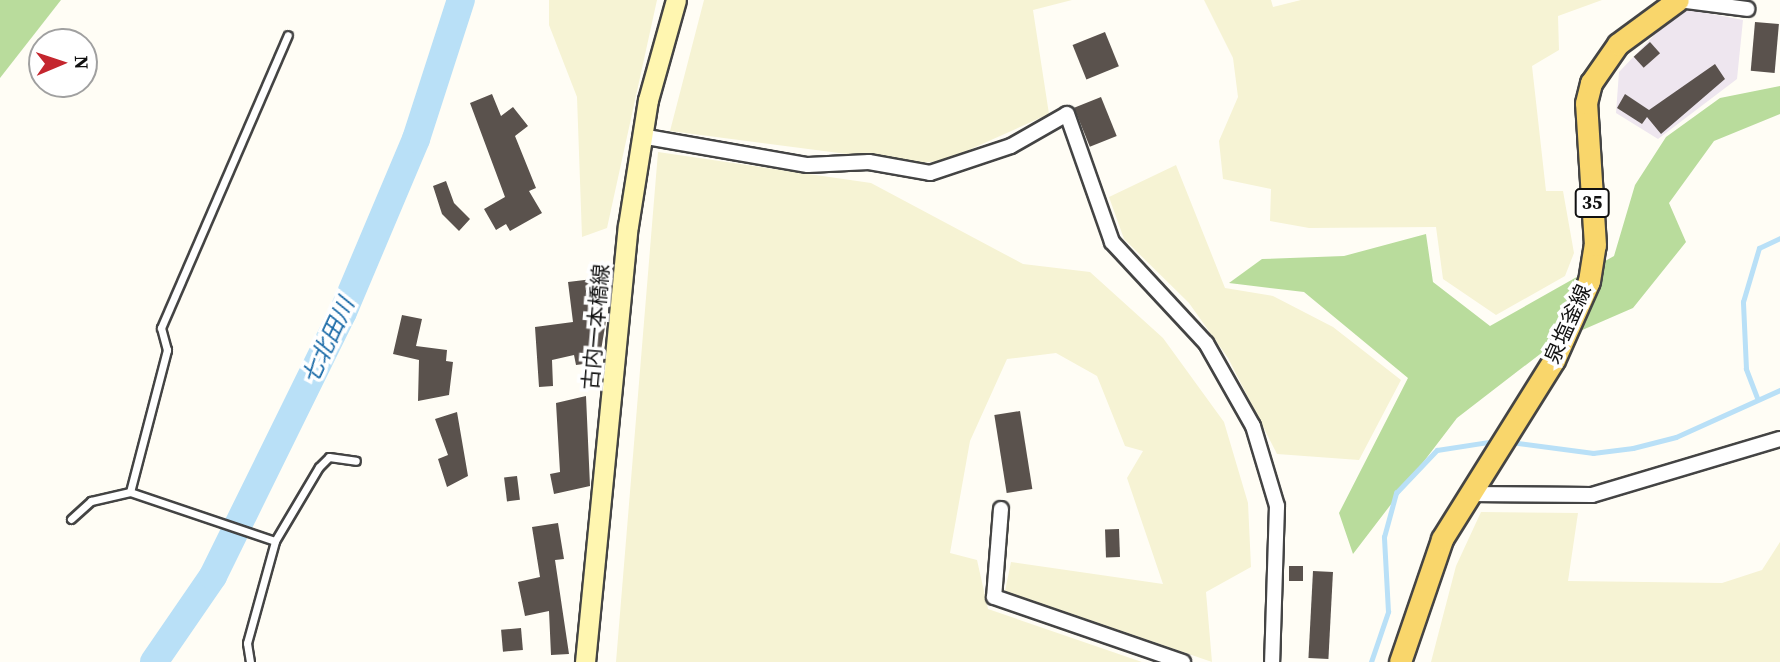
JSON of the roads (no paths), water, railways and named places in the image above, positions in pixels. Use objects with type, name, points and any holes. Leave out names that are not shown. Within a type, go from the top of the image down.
[{"type":"main road","name":"泉塩釜線","points":[[1470,494],[1553,360],[1589,281],[1595,245],[1586,103],[1591,83],[1618,44],[1678,0]]},
{"type":"main road","name":"35","points":[[1400,662],[1426,577],[1470,494]]},
{"type":"street","name":"古内一本橋線","points":[[585,662],[641,136],[676,0]]},
{"type":"street","points":[[1678,0],[1747,9]]},
{"type":"street","points":[[641,136],[814,166],[869,162],[930,173],[1011,146],[1067,114],[1112,242],[1206,343],[1253,426],[1277,506],[1272,662]]},
{"type":"street","points":[[1470,494],[1592,495],[1780,439]]},
{"type":"street","points":[[1000,509],[994,597],[1183,662]]},
{"type":"lane","points":[[130,492],[166,350],[161,328],[288,35]]},
{"type":"lane","points":[[250,662],[247,643],[275,541],[319,467],[329,457],[356,461]]},
{"type":"lane","points":[[71,519],[91,501],[130,492],[275,541]]},
{"type":"waterway","name":"七北田川","points":[[154,662],[213,576],[343,312],[416,139],[461,0]]},
{"type":"waterway","points":[[1757,398],[1746,369],[1743,302],[1759,248],[1780,238]]},
{"type":"waterway","points":[[1510,442],[1593,453],[1633,448],[1676,437],[1780,390]]},
{"type":"waterway","points":[[1371,662],[1388,612],[1384,537],[1396,493],[1437,450],[1495,441]]}]
